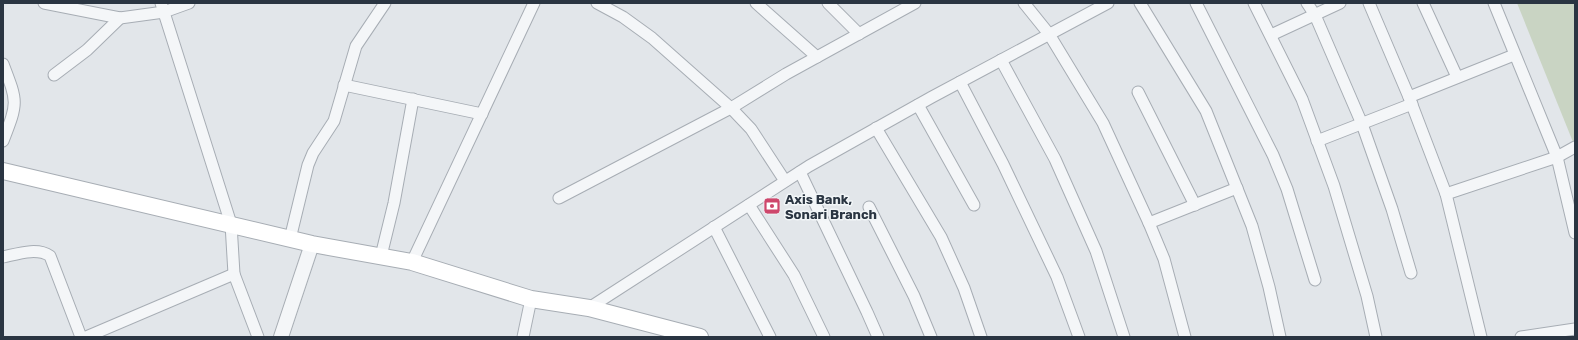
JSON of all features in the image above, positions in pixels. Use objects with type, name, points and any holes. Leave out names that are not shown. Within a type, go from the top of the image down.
[{"type":"main road","points":[[3,171],[312,244],[412,262],[531,299],[590,308],[700,337]]},
{"type":"street","points":[[44,3],[120,18],[189,3]]},
{"type":"street","points":[[290,239],[308,165],[313,153],[334,121],[344,85],[360,39],[385,3]]},
{"type":"street","points":[[412,262],[534,3]]},
{"type":"street","points":[[597,3],[623,17],[652,38],[731,108],[751,129],[785,182]]},
{"type":"street","points":[[756,3],[817,57]]},
{"type":"street","points":[[828,3],[859,34]]},
{"type":"street","points":[[559,198],[731,108],[859,34],[897,7],[914,3]]},
{"type":"street","points":[[1024,3],[1049,34],[1103,123],[1164,259],[1185,337]]},
{"type":"street","points":[[590,308],[800,172],[876,128],[1108,3]]},
{"type":"street","points":[[1140,3],[1206,111],[1252,226],[1269,287],[1280,337]]},
{"type":"street","points":[[1196,3],[1281,175],[1315,280]]},
{"type":"street","points":[[1254,3],[1302,99],[1334,186],[1367,296],[1376,337]]},
{"type":"street","points":[[1307,3],[1314,15],[1362,124],[1392,209],[1411,273]]},
{"type":"street","points":[[1271,35],[1340,3]]},
{"type":"street","points":[[1369,3],[1410,101],[1446,194],[1481,337]]},
{"type":"street","points":[[1423,3],[1458,77]]},
{"type":"street","points":[[1494,3],[1557,157],[1575,233]]},
{"type":"street","points":[[163,8],[230,224],[234,274],[258,337]]},
{"type":"street","points":[[54,75],[87,50],[120,18]]},
{"type":"street","points":[[1317,141],[1362,124],[1458,77],[1514,55]]},
{"type":"street","points":[[1001,60],[1055,158],[1090,237],[1124,337]]},
{"type":"street","points":[[3,64],[15,94],[16,102],[14,113],[3,141]]},
{"type":"street","points":[[960,82],[1003,164],[1056,277],[1079,337]]},
{"type":"street","points":[[344,85],[482,114]]},
{"type":"street","points":[[1138,92],[1195,205]]},
{"type":"street","points":[[380,256],[394,203],[413,99]]},
{"type":"street","points":[[918,105],[974,205]]},
{"type":"street","points":[[876,128],[940,237],[964,288],[981,337]]},
{"type":"street","points":[[1446,194],[1557,157],[1575,146]]},
{"type":"street","points":[[800,172],[868,312],[878,337]]},
{"type":"street","points":[[1149,223],[1238,188]]},
{"type":"street","points":[[749,205],[794,275],[824,337]]},
{"type":"street","points":[[869,207],[914,296],[931,337]]},
{"type":"street","points":[[714,228],[770,337]]},
{"type":"street","points":[[281,337],[312,244]]},
{"type":"street","points":[[3,257],[28,252],[45,252],[50,256],[81,337]]},
{"type":"street","points":[[86,337],[234,274]]},
{"type":"street","points":[[523,337],[531,299]]},
{"type":"street","points":[[1521,337],[1575,328]]},
{"type":"green space","points":[[1517,3],[1575,3],[1575,141],[1573,142]]},
{"type":"place","name":"Axis Bank, Sonari Branch","points":[[772,206]]}]
